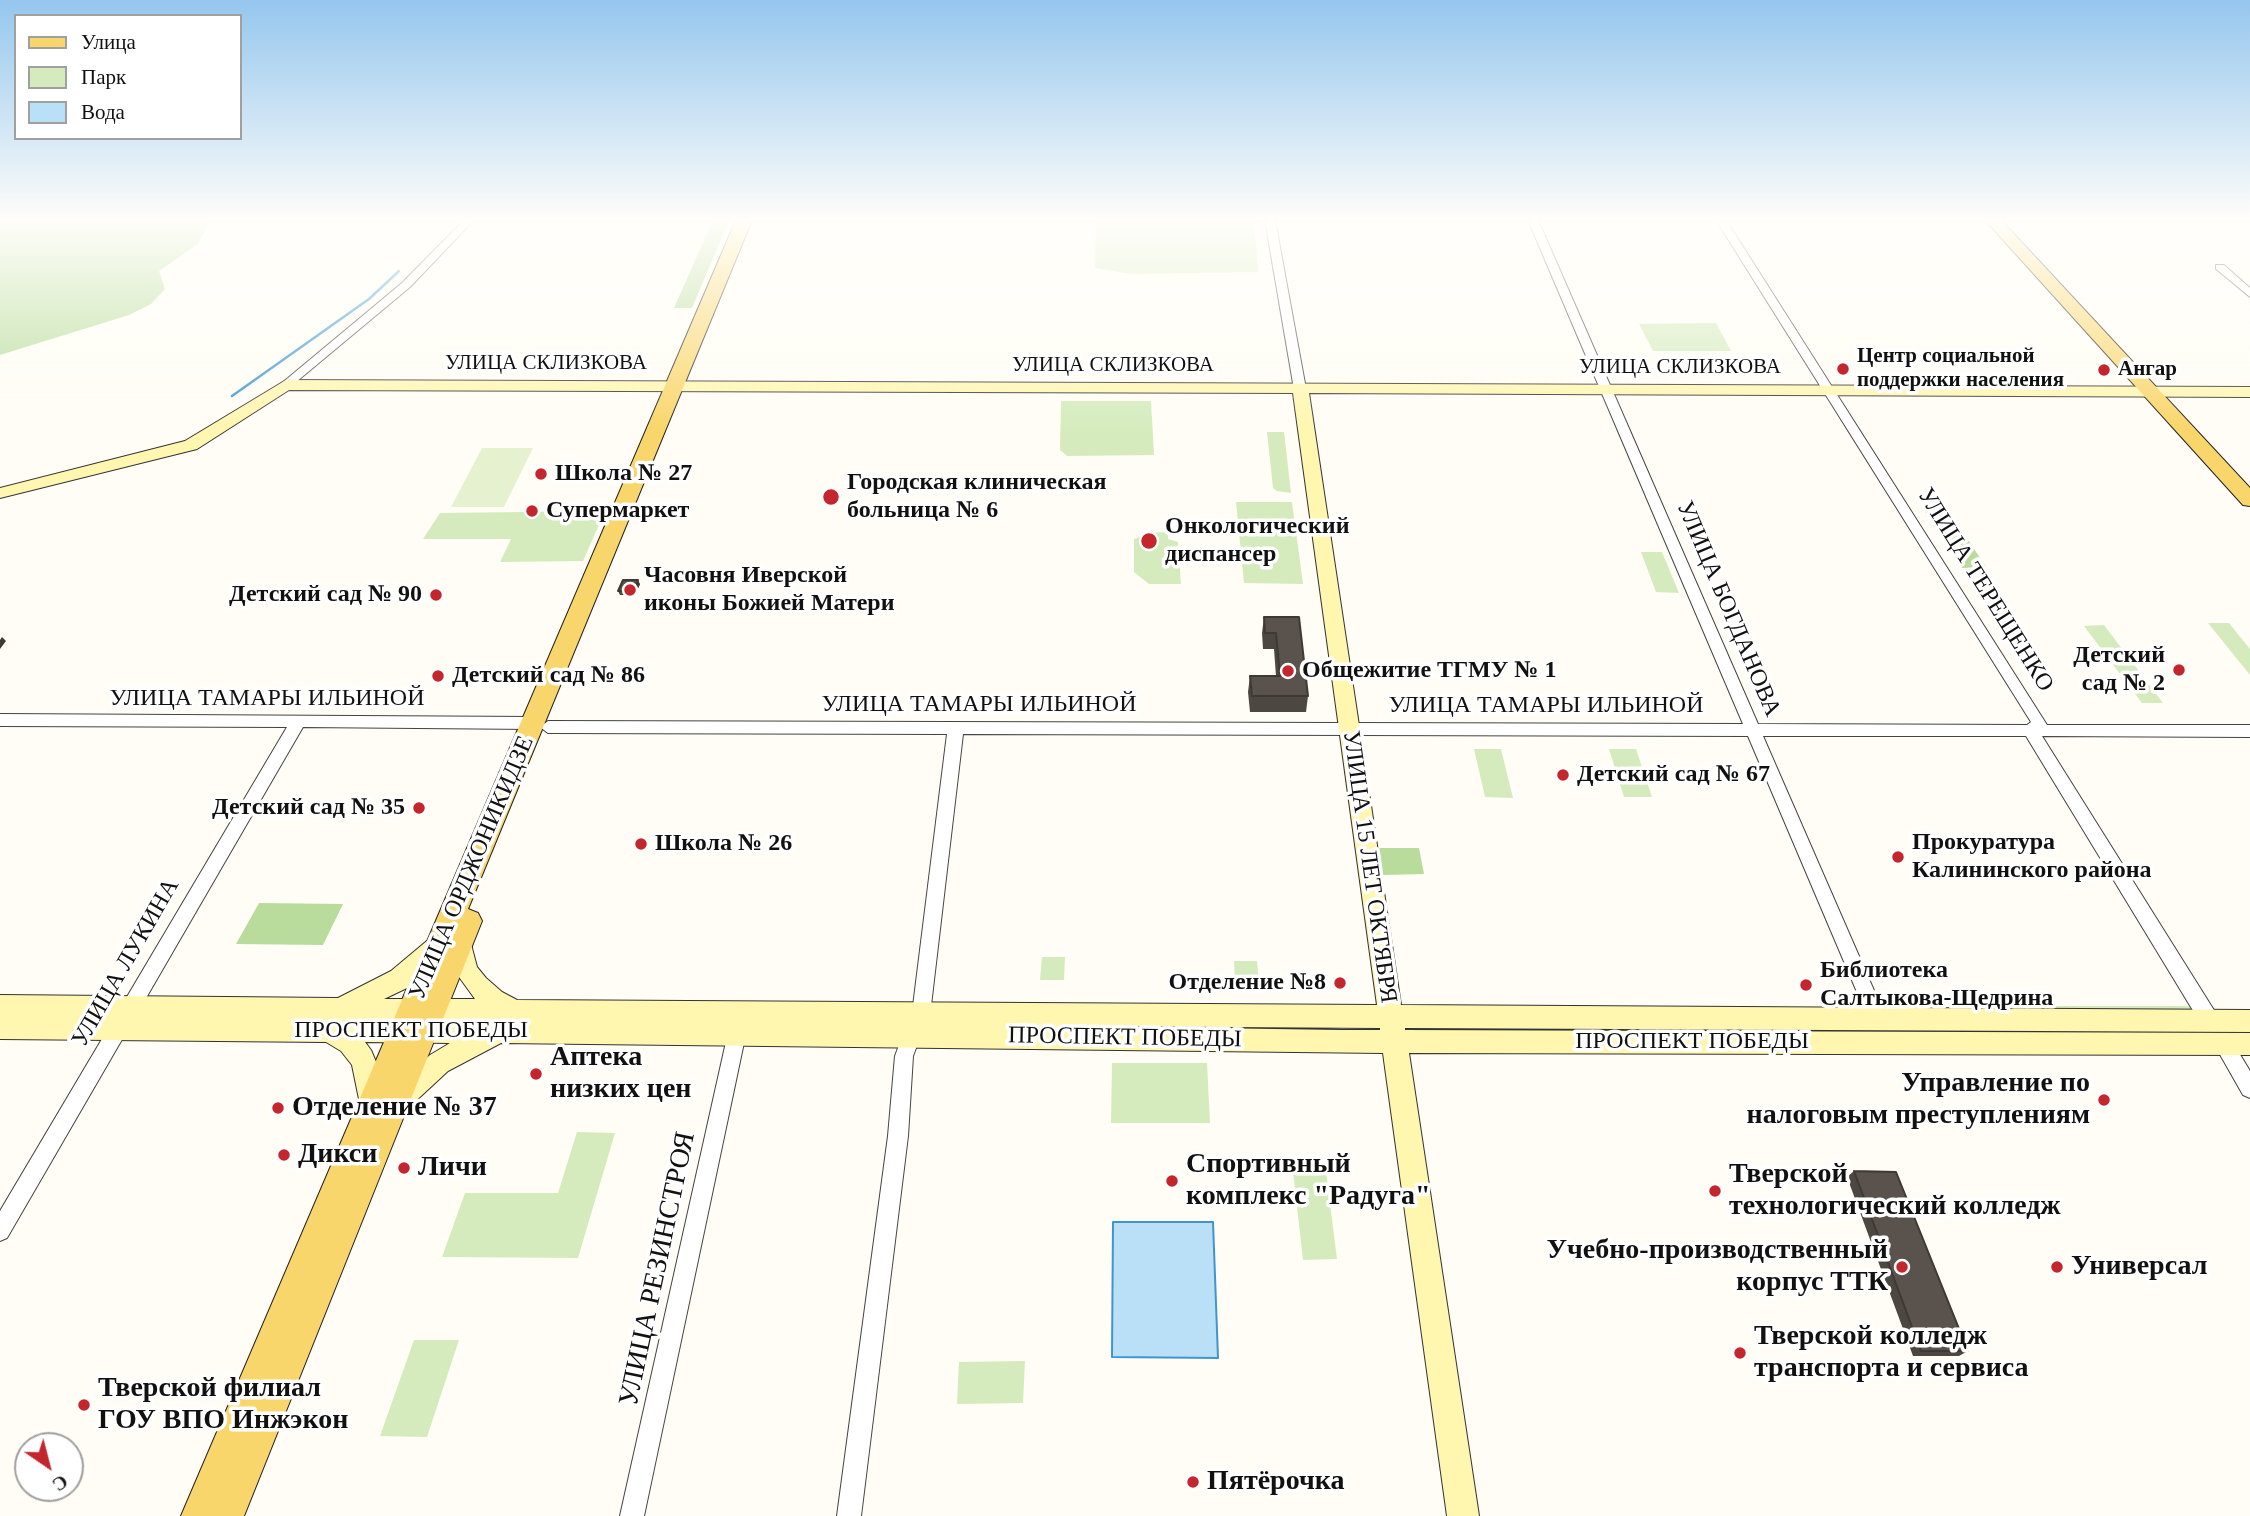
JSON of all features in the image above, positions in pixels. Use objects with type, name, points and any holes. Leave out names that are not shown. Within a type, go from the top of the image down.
[{"type":"main road","name":"УЛИЦА ОРДЖОНИКИДЗЕ","points":[[681,386],[717,291]]},
{"type":"main road","name":"УЛИЦА ОРДЖОНИКИДЗЕ","points":[[225,1516],[418,1020],[681,386],[723,291]]},
{"type":"main road","points":[[2061,291],[2250,483]]},
{"type":"main road","points":[[2069,291],[2250,500]]},
{"type":"main road","name":"УЛИЦА ОРДЖОНИКИДЗЕ","points":[[200,1516],[383,1107]]},
{"type":"street","points":[[0,493],[191,445],[286,385],[399,291]]},
{"type":"street","name":"УЛИЦА 15 ЛЕТ ОКТЯБРЯ","points":[[1283,291],[1300,388],[1464,1516]]},
{"type":"street","name":"УЛИЦА БОГДАНОВА","points":[[1565,291],[1877,1018]]},
{"type":"street","name":"УЛИЦА ТЕРЕЩЕНКО","points":[[1766,291],[2040,724],[2030,730],[2210,1020]]},
{"type":"street","name":"УЛИЦА СКЛИЗКОВА","points":[[286,385],[2250,393]]},
{"type":"street","name":"УЛИЦА ТАМАРЫ ИЛЬИНОЙ","points":[[0,720],[1349,729],[2250,731]]},
{"type":"street","name":"УЛИЦА ЛУКИНА","points":[[0,1231],[298,722]]},
{"type":"street","points":[[849,1516],[896,1149],[904,1056],[916,1024],[956,727]]},
{"type":"street","points":[[451,941],[477,986],[510,1021],[439,1063],[383,1107],[362,1058],[334,1019],[400,979],[451,941]]},
{"type":"street","name":"ПРОСПЕКТ ПОБЕДЫ","points":[[0,1006],[131,1007],[334,1019],[916,1024],[1391,1015],[2250,1021]]},
{"type":"street","name":"ПРОСПЕКТ ПОБЕДЫ","points":[[0,1028],[118,1029],[334,1019]]},
{"type":"street","name":"ПРОСПЕКТ ПОБЕДЫ","points":[[510,1021],[737,1033],[916,1024],[1395,1041],[2250,1044]]},
{"type":"street","name":"УЛИЦА РЕЗИНСТРОЯ","points":[[632,1516],[737,1033]]},
{"type":"street","points":[[2223,1044],[2250,1089]]},
{"type":"green space","points":[[0,291],[163,291],[151,304],[129,315],[0,355]]},
{"type":"green space","points":[[682,291],[699,291],[692,308],[674,308]]},
{"type":"green space","points":[[1716,323],[1731,351],[1653,351],[1639,324]]},
{"type":"green space","points":[[1061,401],[1151,401],[1154,455],[1067,456],[1060,450]]},
{"type":"green space","points":[[1267,432],[1284,432],[1291,493],[1273,488]]},
{"type":"green space","points":[[482,448],[533,448],[504,507],[451,507]]},
{"type":"green space","points":[[1236,502],[1292,502],[1303,584],[1244,583]]},
{"type":"green space","points":[[1923,508],[1947,508],[1986,567],[1962,568]]},
{"type":"green space","points":[[605,511],[583,561],[500,562],[511,539],[423,539],[440,513]]},
{"type":"green space","points":[[1168,532],[1168,539],[1178,542],[1181,584],[1149,584],[1134,572],[1134,539],[1142,536],[1142,533]]},
{"type":"green space","points":[[1641,552],[1662,552],[1679,593],[1656,592]]},
{"type":"green space","points":[[2208,623],[2229,623],[2250,649],[2250,675]]},
{"type":"green space","points":[[2104,625],[2163,703],[2142,703],[2084,626]]},
{"type":"green space","points":[[1474,749],[1501,749],[1513,798],[1485,797]]},
{"type":"green space","points":[[1609,749],[1636,749],[1652,797],[1624,797]]},
{"type":"green space","points":[[1379,848],[1419,848],[1424,874],[1383,875]]},
{"type":"green space","points":[[259,903],[343,904],[323,945],[236,944]]},
{"type":"green space","points":[[1042,957],[1065,957],[1064,980],[1040,980]]},
{"type":"green space","points":[[1234,961],[1257,961],[1259,983],[1235,983]]},
{"type":"green space","points":[[2048,1006],[2192,1006],[2197,1015],[2053,1014]]},
{"type":"green space","points":[[1112,1063],[1207,1063],[1210,1123],[1111,1123]]},
{"type":"green space","points":[[577,1132],[615,1133],[578,1258],[442,1257],[465,1193],[558,1193]]},
{"type":"green space","points":[[1293,1171],[1326,1171],[1337,1259],[1303,1260]]},
{"type":"green space","points":[[414,1340],[459,1340],[427,1437],[380,1436]]},
{"type":"green space","points":[[1025,1361],[1023,1403],[957,1404],[959,1362]]},
{"type":"water","points":[[1113,1222],[1213,1222],[1218,1358],[1112,1357]]},
{"type":"building","points":[[623,580],[638,580],[634,591],[618,591]]},
{"type":"building","points":[[1264,617],[1299,617],[1308,696],[1252,696],[1250,676],[1280,676],[1276,633],[1265,633]]},
{"type":"building","name":"Учебно-производственный корпус ТТК","points":[[1854,1171],[1896,1172],[1968,1351],[1921,1351]]},
{"type":"waterway","points":[[232,396],[378,291]]},
{"type":"place","name":"Центр социальной поддержки населения","points":[[1843,369]]},
{"type":"place","name":"Ангар","points":[[2104,370]]},
{"type":"place","name":"Школа № 27","points":[[541,474]]},
{"type":"place","name":"Городская клиническая больница № 6","points":[[831,497]]},
{"type":"place","name":"Супермаркет","points":[[532,511]]},
{"type":"place","name":"Онкологический диспансер","points":[[1149,541]]},
{"type":"place","name":"Часовня Иверской иконы Божией Матери","points":[[630,590]]},
{"type":"place","name":"Детский сад № 90","points":[[436,595]]},
{"type":"place","name":"Детский сад № 2","points":[[2179,670]]},
{"type":"place","name":"Общежитие ТГМУ № 1","points":[[1288,671]]},
{"type":"place","name":"Детский сад № 86","points":[[438,676]]},
{"type":"place","name":"Детский сад № 67","points":[[1563,775]]},
{"type":"place","name":"Детский сад № 35","points":[[419,808]]},
{"type":"place","name":"Школа № 26","points":[[641,844]]},
{"type":"place","name":"Прокуратура Калининского района","points":[[1898,857]]},
{"type":"place","name":"Отделение №8","points":[[1340,983]]},
{"type":"place","name":"Библиотека Салтыкова-Щедрина","points":[[1806,985]]},
{"type":"place","name":"Аптека низких цен","points":[[536,1074]]},
{"type":"place","name":"Управление по налоговым преступлениям","points":[[2104,1100]]},
{"type":"place","name":"Отделение № 37","points":[[278,1108]]},
{"type":"place","name":"Дикси","points":[[284,1155]]},
{"type":"place","name":"Личи","points":[[404,1168]]},
{"type":"place","name":"Спортивный комплекс \"Радуга\"","points":[[1172,1181]]},
{"type":"place","name":"Тверской технологический колледж","points":[[1715,1191]]},
{"type":"place","name":"Учебно-производственный корпус ТТК","points":[[1902,1267]]},
{"type":"place","name":"Универсал","points":[[2057,1267]]},
{"type":"place","name":"Тверской колледж транспорта и сервиса","points":[[1740,1353]]},
{"type":"place","name":"Тверской филиал ГОУ ВПО Инжэкон","points":[[84,1405]]},
{"type":"place","name":"Пятёрочка","points":[[1193,1482]]}]
